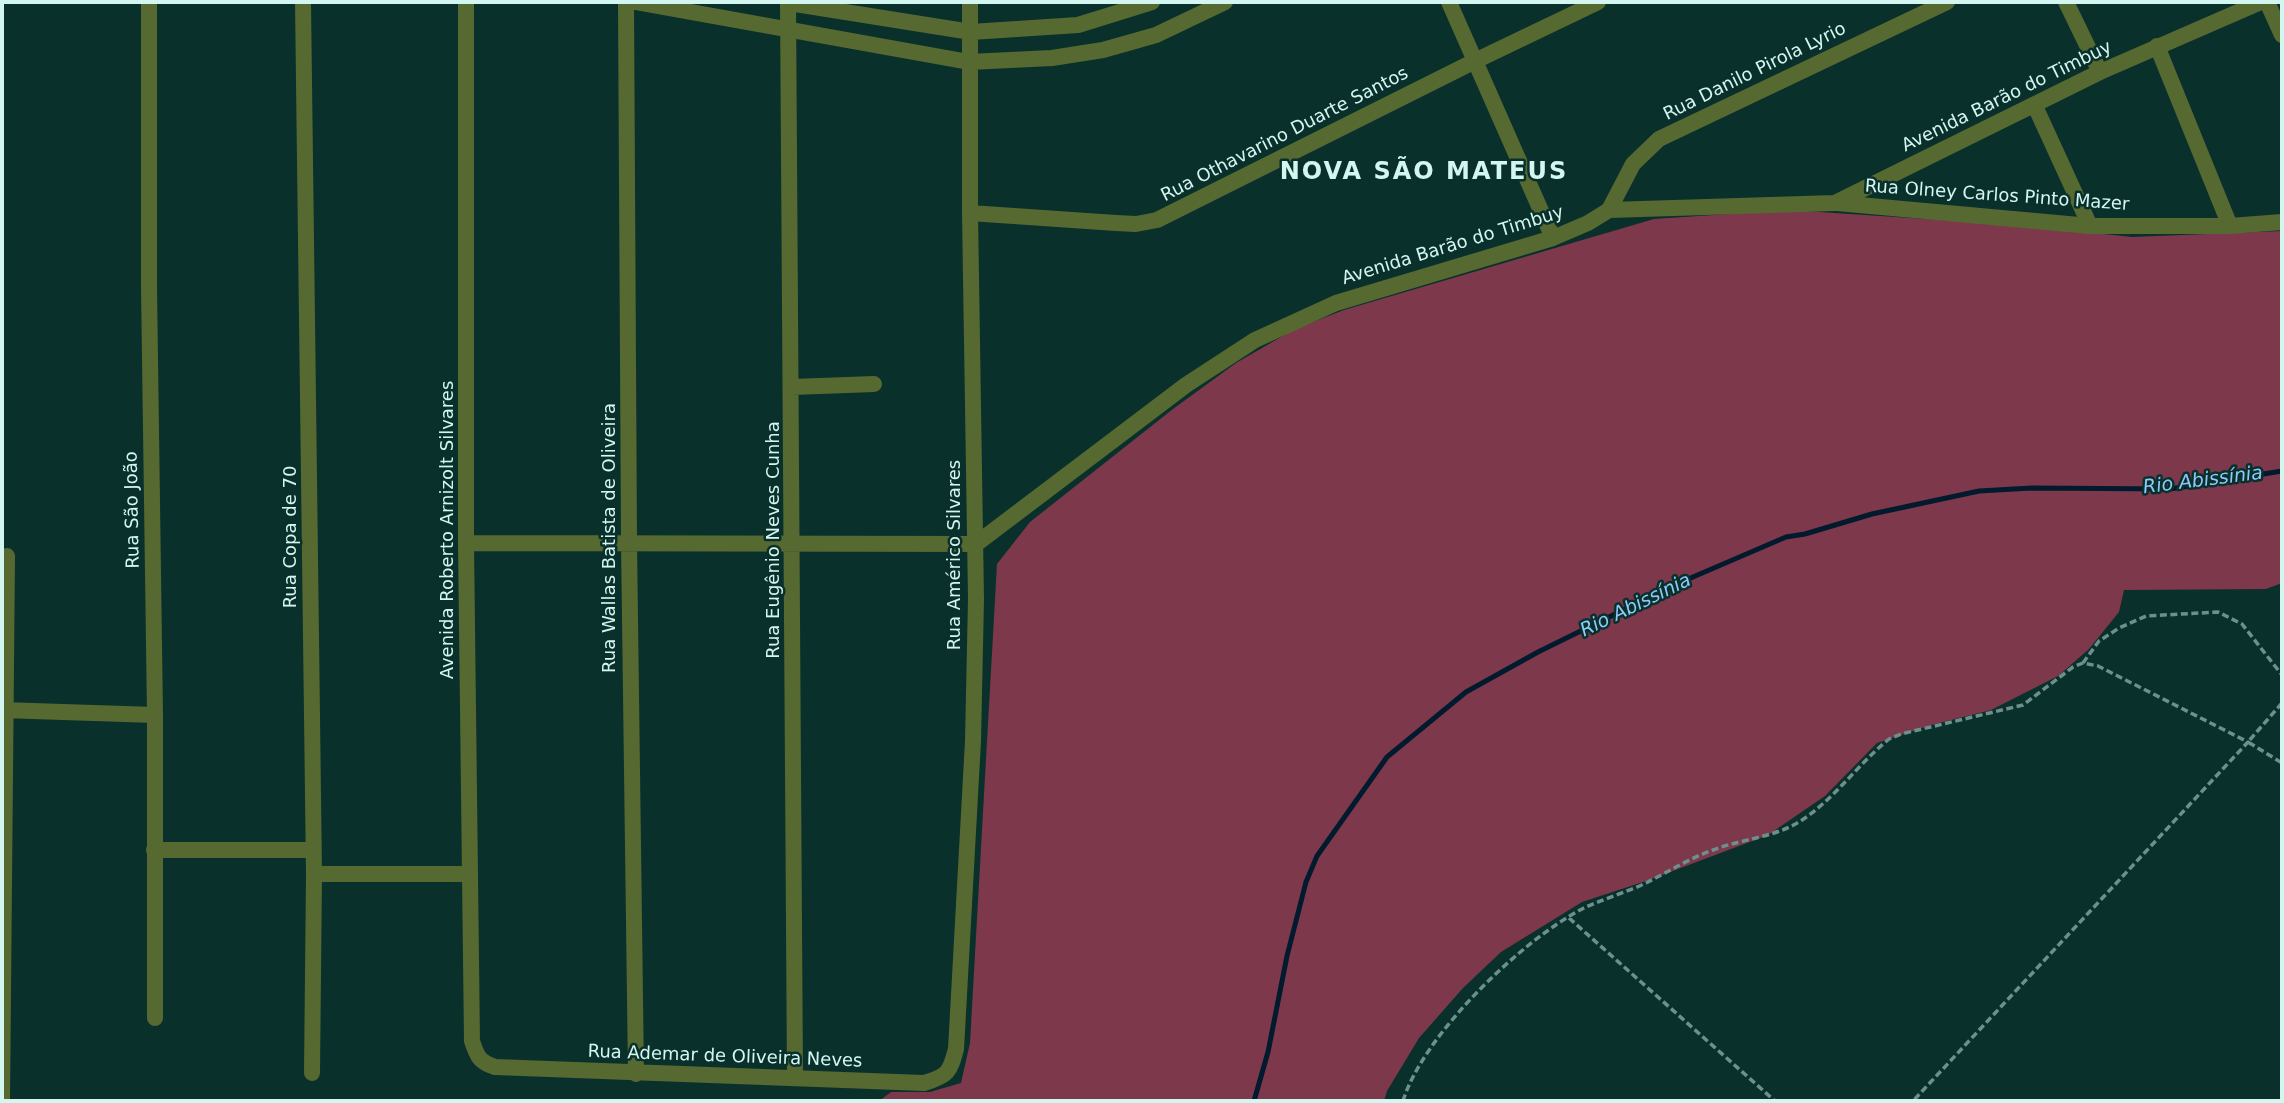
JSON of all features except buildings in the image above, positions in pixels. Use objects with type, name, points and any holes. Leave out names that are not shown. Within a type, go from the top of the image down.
[{"type":"street","name":"Rua São João","points":[[149,2],[155,1018]]},
{"type":"street","name":"Rua Copa de 70","points":[[303,2],[314,874],[312,1073]]},
{"type":"street","name":"Avenida Roberto Arnizolt Silvares","points":[[466,2],[466,543],[472,1041],[477,1057]]},
{"type":"street","name":"Rua Wallas Batista de Oliveira","points":[[626,2],[636,1074]]},
{"type":"street","points":[[635,2],[969,62],[1052,58],[1102,50],[1151,16]]},
{"type":"street","name":"Rua Américo Silvares","points":[[956,1049],[973,741],[976,544],[970,213],[970,2]]},
{"type":"street","points":[[789,3],[971,32],[1151,16],[1225,2]]},
{"type":"street","points":[[1449,2],[1553,238]]},
{"type":"street","name":"Rua Othavarino Duarte Santos","points":[[970,213],[1136,224],[1157,220],[1598,2]]},
{"type":"street","name":"Rua Danilo Pirola Lyrio","points":[[1609,210],[1633,164],[1659,139],[1947,2]]},
{"type":"street","points":[[2066,2],[2101,72]]},
{"type":"street","name":"Avenida Barão do Timbuy","points":[[976,544],[1186,385],[1255,340],[1336,303],[1553,238],[1588,223],[1609,210],[1835,203],[2101,72],[2261,2]]},
{"type":"street","points":[[2267,2],[2282,35]]},
{"type":"street","name":"Rua Eugênio Neves Cunha","points":[[789,3],[795,1078]]},
{"type":"street","points":[[2157,46],[2230,226]]},
{"type":"street","points":[[2035,106],[2090,226]]},
{"type":"street","name":"Rua Olney Carlos Pinto Mazer","points":[[1835,203],[2090,226],[2230,226],[2282,222]]},
{"type":"street","points":[[792,387],[874,384]]},
{"type":"street","points":[[466,543],[976,544]]},
{"type":"street","points":[[2,1101],[7,556]]},
{"type":"street","points":[[4,710],[155,715]]},
{"type":"street","points":[[154,849],[313,850]]},
{"type":"street","points":[[314,874],[470,874]]},
{"type":"street","name":"Rua Ademar de Oliveira Neves","points":[[477,1057],[483,1063],[495,1067],[924,1083],[941,1078],[951,1069],[956,1049]]},
{"type":"path","points":[[1404,1101],[1409,1082],[1441,1034],[1488,983],[1536,939],[1581,910],[1637,887],[1712,850],[1777,833],[1797,823],[1821,806],[1889,739],[2023,705],[2073,667],[2083,663],[2099,641],[2119,628],[2146,617],[2218,612],[2242,624],[2282,675]]},
{"type":"path","points":[[2083,663],[2098,666],[2248,741],[2282,763]]},
{"type":"path","points":[[1913,1101],[2282,703]]},
{"type":"path","points":[[1569,918],[1776,1101]]},
{"type":"shaded area","points":[[1789,210],[2017,225],[2132,237],[2282,231],[2282,583],[2266,589],[2124,590],[2119,612],[2089,649],[2058,676],[1991,710],[1931,725],[1877,743],[1825,796],[1768,835],[1582,902],[1501,952],[1463,988],[1419,1038],[1387,1091],[1384,1101],[879,1101],[891,1092],[930,1092],[961,1083],[970,1043],[997,564],[1030,522],[1236,363],[1295,329],[1344,310],[1654,219]]},
{"type":"waterway","name":"Rio Abissínia","points":[[1254,1101],[1268,1052],[1287,956],[1306,882],[1317,856],[1387,757],[1466,692],[1538,652],[1672,586],[1786,537],[1872,514],[1979,491],[2032,488],[2170,489],[2282,471]]},
{"type":"district","name":"NOVA SÃO MATEUS","points":[[1424,173]]}]
